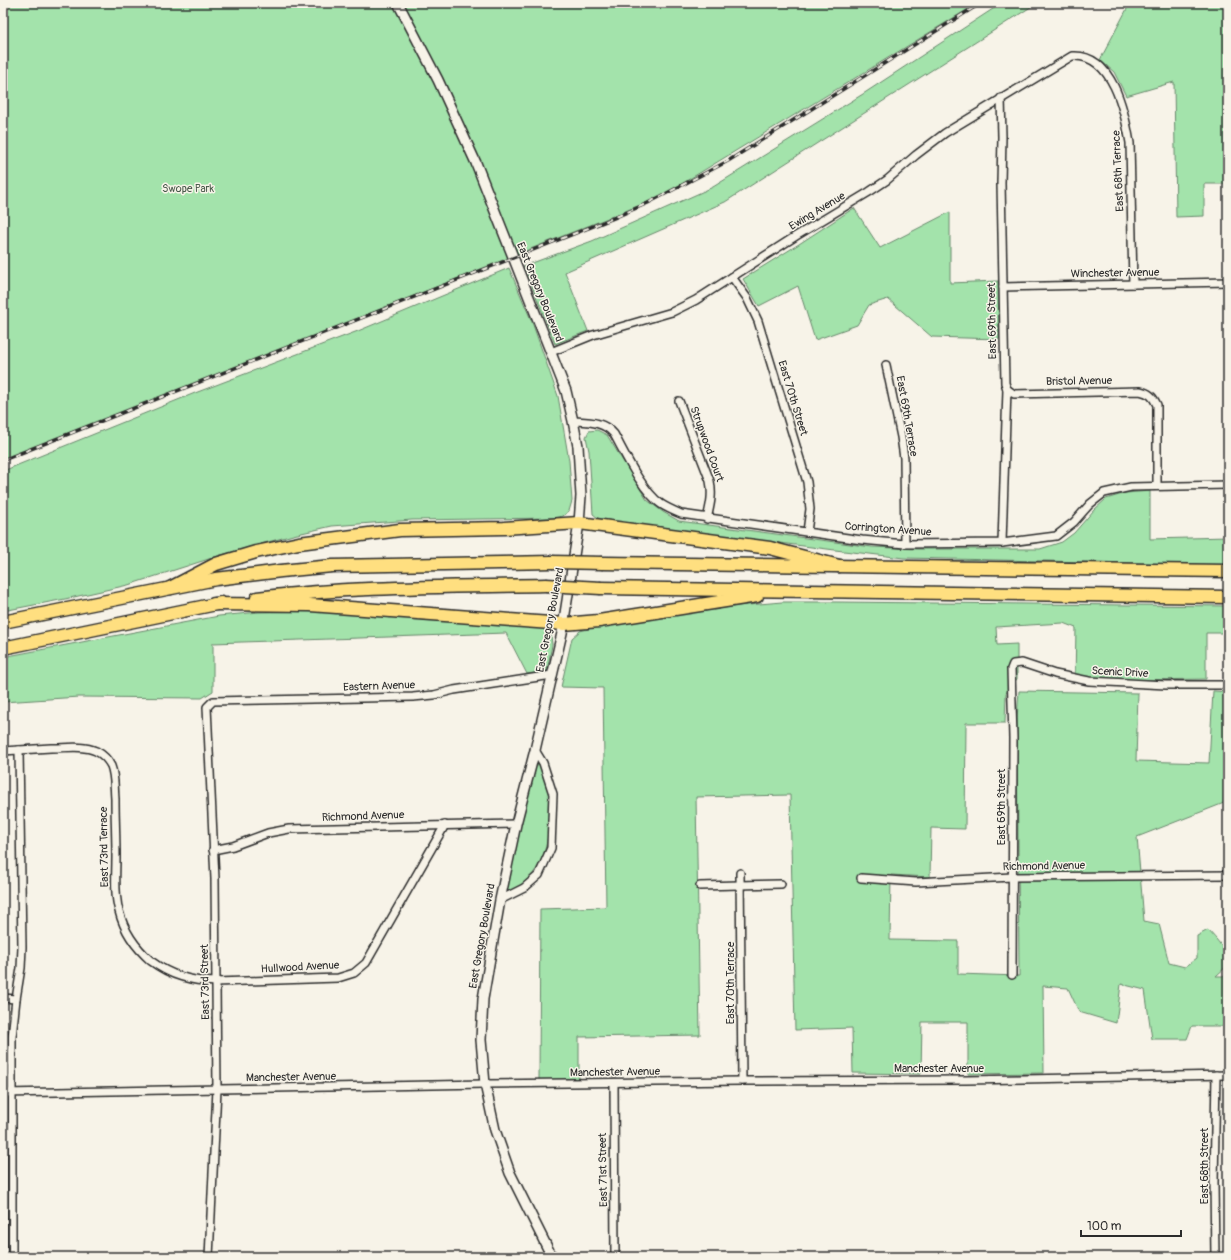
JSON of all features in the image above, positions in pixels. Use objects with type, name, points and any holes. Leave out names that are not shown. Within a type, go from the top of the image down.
[{"type":"highway","points":[[170,588],[216,564],[256,552],[299,543],[400,530],[504,528],[579,523],[770,548],[839,566]]},
{"type":"highway","points":[[3,622],[216,579],[332,566],[552,562],[1228,571]]},
{"type":"highway","points":[[3,648],[214,604],[336,590],[385,587],[546,585],[602,588],[1228,597]]},
{"type":"highway","points":[[214,604],[310,605],[564,624],[599,621],[788,591]]},
{"type":"main road","name":"East Gregory Boulevard","points":[[398,3],[438,80],[476,163],[566,391],[578,446],[581,496],[579,523],[564,624],[535,750],[516,824],[500,900],[483,999],[481,1040],[485,1084],[495,1130],[510,1173],[552,1257]]},
{"type":"street","name":"Ewing Avenue","points":[[551,352],[593,335],[672,312],[696,300],[887,180],[945,133],[1072,56],[1076,56]]},
{"type":"street","name":"East 68th Terrace","points":[[1076,56],[1087,58],[1099,66],[1108,76],[1116,88],[1126,122],[1130,143],[1133,284]]},
{"type":"street","name":"East 69th Street","points":[[1001,98],[1004,383],[1007,389],[1002,543]]},
{"type":"street","name":"East 70th Street","points":[[732,277],[747,298],[758,321],[807,482],[810,509],[807,532]]},
{"type":"street","name":"Winchester Avenue","points":[[1003,287],[1228,282]]},
{"type":"street","name":"East 69th Terrace","points":[[886,365],[904,458],[905,544]]},
{"type":"street","name":"Bristol Avenue","points":[[1007,389],[1014,394],[1140,391],[1149,393],[1154,398],[1157,405],[1157,486]]},
{"type":"street","name":"Strupwood Court","points":[[680,400],[710,481],[712,500],[707,518]]},
{"type":"street","name":"Corrington Avenue","points":[[573,421],[596,422],[604,425],[610,430],[614,434],[644,487],[661,504],[681,514],[862,540],[905,544],[1002,543],[1056,536],[1074,522],[1090,504],[1104,493],[1131,487],[1228,485]]},
{"type":"street","name":"East 69th Street","points":[[1012,974],[1013,738],[1011,669],[1013,664]]},
{"type":"street","name":"Scenic Drive","points":[[1013,664],[1022,664],[1055,674],[1089,681],[1166,685],[1228,685]]},
{"type":"street","name":"Eastern Avenue","points":[[207,707],[213,701],[413,697],[434,695],[454,690],[552,675]]},
{"type":"street","name":"East 73rd Street","points":[[207,707],[215,879],[217,1090],[209,1257]]},
{"type":"street","name":"East 73rd Terrace","points":[[19,750],[84,747],[98,752],[106,758],[114,776],[116,894],[118,910],[125,929],[133,943]]},
{"type":"street","points":[[3,751],[19,750],[22,946],[21,968],[12,1037],[12,1257]]},
{"type":"street","points":[[500,900],[524,888],[539,875],[551,848],[553,794],[543,763],[535,750]]},
{"type":"street","name":"Richmond Avenue","points":[[214,850],[233,846],[268,833],[288,829],[516,824]]},
{"type":"street","name":"Hullwood Avenue","points":[[133,943],[141,953],[162,969],[173,975],[202,982],[338,978],[354,973],[366,963],[445,825]]},
{"type":"street","name":"East 70th Terrace","points":[[740,873],[742,1081]]},
{"type":"street","name":"Richmond Avenue","points":[[861,878],[916,882],[1012,877],[1228,874]]},
{"type":"street","points":[[700,886],[781,884]]},
{"type":"street","points":[[3,998],[16,999]]},
{"type":"street","name":"East 68th Street","points":[[1215,1257],[1214,1183],[1216,1075]]},
{"type":"street","name":"Manchester Avenue","points":[[3,1093],[485,1084],[958,1080],[1228,1075]]},
{"type":"street","name":"East 71st Street","points":[[614,1083],[615,1257]]},
{"type":"green space","name":"Swope Park","points":[[3,3],[978,3],[660,197],[3,460]]},
{"type":"green space","points":[[1002,3],[1037,3],[725,202],[565,272],[588,331],[555,344],[524,266],[592,241],[713,187],[863,94]]},
{"type":"green space","points":[[1127,3],[1228,3],[1228,184],[1204,184],[1204,216],[1176,217],[1174,82],[1126,96],[1114,72],[1100,60],[1129,5]]},
{"type":"green space","points":[[854,208],[880,248],[950,212],[950,283],[998,281],[999,339],[932,337],[888,299],[869,305],[857,325],[815,340],[798,286],[759,306],[743,279]]},
{"type":"green space","points":[[509,268],[532,322],[558,396],[569,461],[572,501],[569,511],[563,516],[552,518],[412,520],[332,526],[293,535],[218,556],[128,585],[3,611],[3,471],[195,393],[358,331]]},
{"type":"green space","points":[[597,430],[607,435],[647,500],[663,512],[679,521],[872,547],[918,549],[1040,549],[1062,542],[1074,533],[1106,499],[1126,493],[1150,491],[1150,539],[1228,537],[1228,565],[904,558],[613,522],[598,518],[593,514],[589,451],[586,437],[589,431]]},
{"type":"green space","points":[[782,602],[1228,606],[1228,633],[1206,633],[1206,679],[1075,681],[1076,628],[1063,623],[996,627],[997,645],[1017,644],[1017,679],[1006,693],[1005,723],[966,723],[965,829],[931,828],[930,877],[891,875],[890,940],[958,941],[958,974],[1019,976],[1017,719],[1019,691],[1138,693],[1136,761],[1209,763],[1213,691],[1228,692],[1228,781],[1225,782],[1224,803],[1137,837],[1144,921],[1159,924],[1169,963],[1185,967],[1197,958],[1197,936],[1208,930],[1218,942],[1224,950],[1228,960],[1228,965],[1216,976],[1228,976],[1228,1026],[1192,1026],[1187,1039],[1152,1039],[1145,990],[1121,984],[1116,1023],[1079,1012],[1068,988],[1043,986],[1044,1073],[968,1074],[968,1022],[922,1022],[921,1074],[853,1073],[852,1028],[795,1030],[790,795],[696,797],[700,1035],[579,1037],[579,1079],[539,1080],[540,909],[606,907],[603,688],[561,687],[572,638],[580,631],[592,628],[737,606]]},
{"type":"green space","points":[[324,611],[544,628],[551,635],[552,645],[547,671],[527,674],[506,633],[213,643],[213,691],[202,698],[79,697],[3,702],[3,657],[219,616],[259,612]]},
{"type":"green space","points":[[538,762],[550,792],[549,827],[545,850],[536,870],[529,878],[509,891],[506,888],[535,764]]},
{"type":"railway","points":[[3,460],[648,203],[728,161],[981,3]]}]
